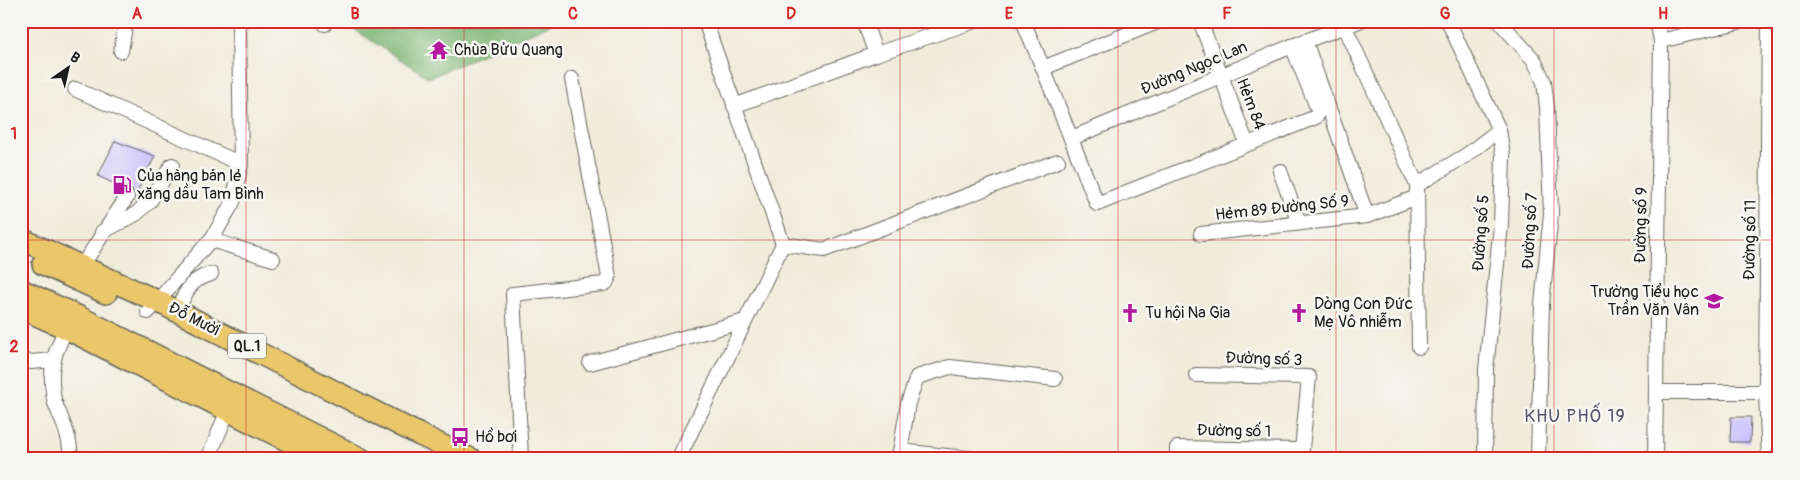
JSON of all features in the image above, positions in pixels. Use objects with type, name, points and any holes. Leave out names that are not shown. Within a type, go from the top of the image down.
[{"type":"highway","name":"Đỗ Mười","points":[[21,239],[77,272]]},
{"type":"highway","name":"Đỗ Mười","points":[[21,254],[77,272],[153,306],[437,459]]},
{"type":"highway","points":[[21,290],[79,317],[361,459]]},
{"type":"highway","name":"Đỗ Mười","points":[[153,306],[177,310],[420,435],[471,459]]},
{"type":"highway","points":[[21,308],[66,328],[324,459]]},
{"type":"street","points":[[121,51],[126,21]]},
{"type":"street","points":[[153,306],[211,240],[233,202],[242,164],[239,21]]},
{"type":"street","points":[[678,459],[783,244],[704,21]]},
{"type":"street","points":[[864,21],[876,54]]},
{"type":"street","points":[[734,106],[876,54],[975,21]]},
{"type":"street","points":[[1023,21],[1044,68],[1097,204],[1318,114],[1299,43]]},
{"type":"street","points":[[1044,68],[1160,21]]},
{"type":"street","name":"Hẻm 84","points":[[1200,21],[1247,144]]},
{"type":"street","name":"Đường Ngọc Lan","points":[[1072,138],[1299,43],[1359,21]]},
{"type":"street","name":"Đường số 5","points":[[1448,21],[1499,130],[1502,155],[1501,225],[1486,369],[1485,459]]},
{"type":"street","name":"Đường số 7","points":[[1499,21],[1534,60],[1544,82],[1547,107],[1551,214],[1542,304],[1538,459]]},
{"type":"street","name":"Đường số 9","points":[[1655,459],[1661,41],[1657,21]]},
{"type":"street","points":[[1661,41],[1742,21]]},
{"type":"street","name":"Đường số 11","points":[[1768,459],[1766,392],[1769,21]]},
{"type":"street","points":[[1345,27],[1417,191],[1419,347]]},
{"type":"street","points":[[1299,43],[1366,216]]},
{"type":"street","points":[[521,459],[513,294],[604,284],[609,277],[572,79]]},
{"type":"street","points":[[76,89],[242,164]]},
{"type":"street","name":"Hẻm 89 Đường Số 9","points":[[1201,234],[1366,216],[1417,191],[1499,130]]},
{"type":"street","points":[[783,244],[824,250],[1058,161]]},
{"type":"street","points":[[102,232],[136,214],[150,201],[172,165]]},
{"type":"street","points":[[1280,171],[1299,223]]},
{"type":"street","points":[[77,272],[127,197]]},
{"type":"street","points":[[211,240],[273,259]]},
{"type":"street","points":[[177,310],[191,284],[200,277],[212,274]]},
{"type":"street","points":[[590,364],[746,321]]},
{"type":"street","points":[[66,328],[52,366],[54,401],[62,417],[68,438],[71,452],[70,459]]},
{"type":"street","points":[[21,360],[31,362],[53,360]]},
{"type":"street","points":[[975,459],[899,455],[908,403],[917,377],[950,367],[1055,379]]},
{"type":"street","name":"Đường số 3","points":[[1196,375],[1309,377],[1301,454]]},
{"type":"street","points":[[1656,392],[1766,392]]},
{"type":"street","points":[[208,459],[228,410]]},
{"type":"street","name":"Đường số 1","points":[[1177,459],[1177,448],[1301,454]]},
{"type":"green space","name":"Chùa Bửu Quang","points":[[341,21],[558,21],[429,78]]},
{"type":"building","points":[[115,141],[155,156],[136,194],[131,189],[125,189],[98,176]]},
{"type":"building","points":[[1731,417],[1751,417],[1750,442],[1730,442]]},
{"type":"place","name":"Chùa Bửu Quang","points":[[439,50]]},
{"type":"place","name":"Của hàng bán lẻ xăng dầu Tam Bình","points":[[122,185]]},
{"type":"place","name":"Trường Tiểu học Trần Văn Vân","points":[[1714,301]]},
{"type":"place","name":"Tu hội Na Gia","points":[[1130,313]]},
{"type":"place","name":"Dòng Con Đức Mẹ Vô nhiễm","points":[[1299,313]]},
{"type":"place","name":"Hồ bơi","points":[[460,437]]},
{"type":"district","name":"KHU PHỐ 19","points":[[1575,416]]}]
